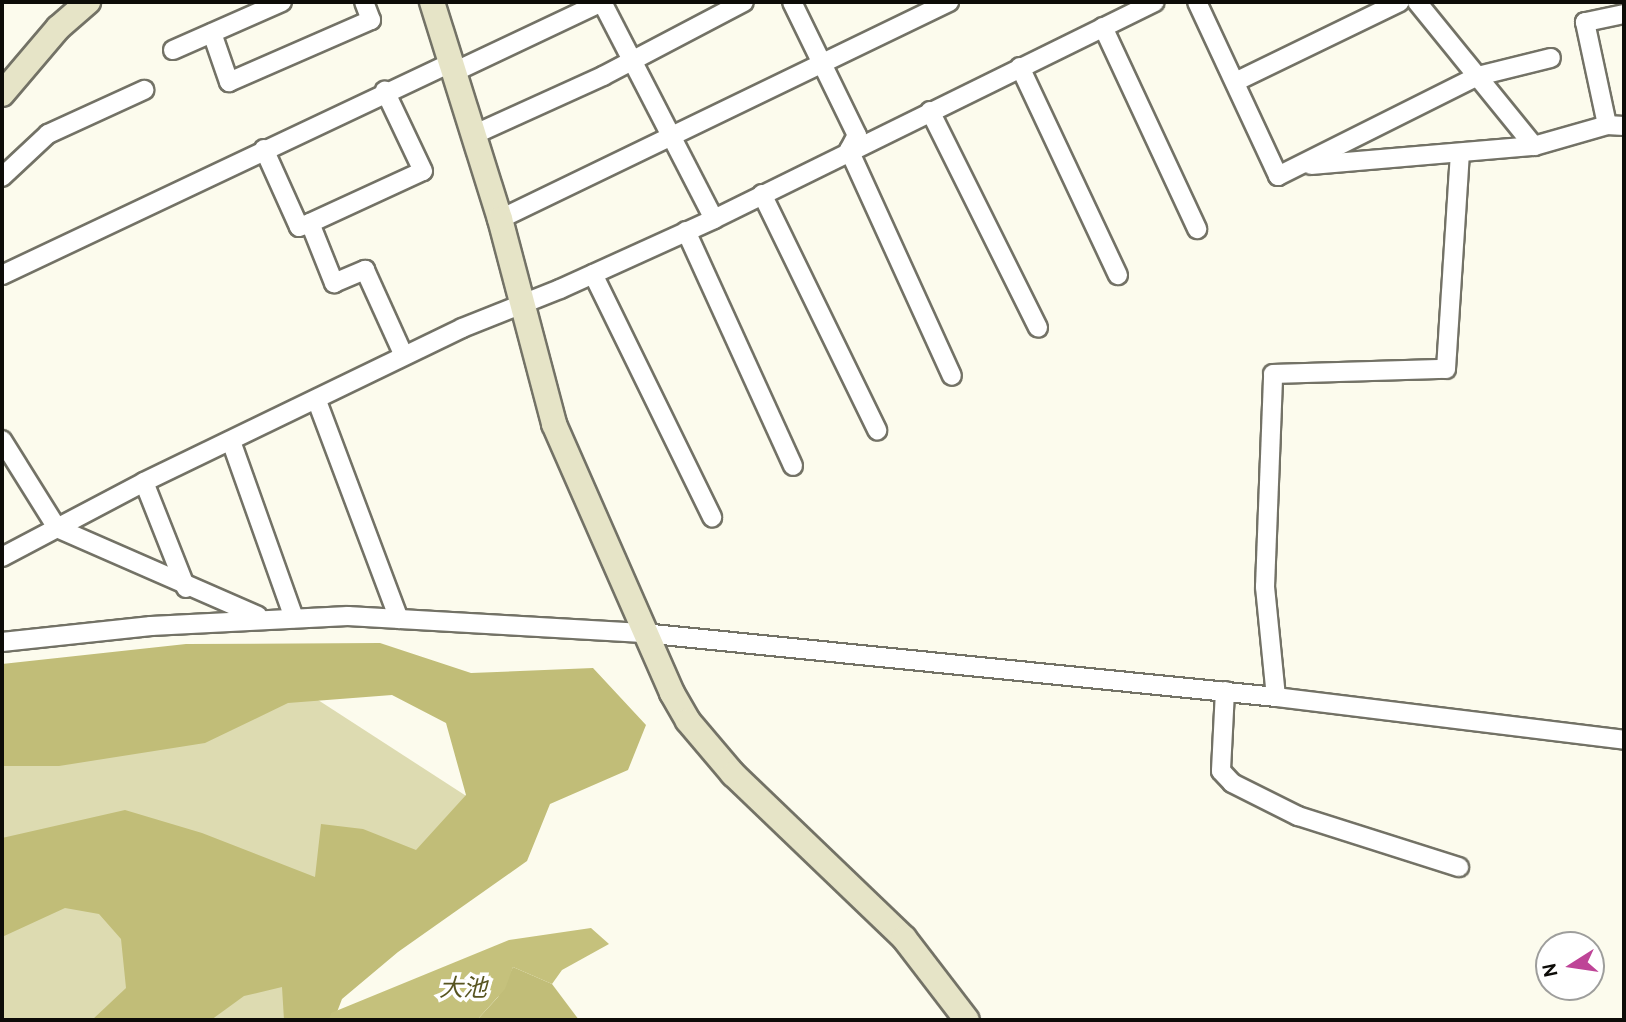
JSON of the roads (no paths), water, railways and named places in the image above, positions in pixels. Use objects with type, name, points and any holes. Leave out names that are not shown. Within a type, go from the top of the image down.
[{"type":"street","points":[[2,94],[58,28],[88,2]]},
{"type":"street","points":[[173,50],[282,2]]},
{"type":"street","points":[[212,33],[229,82],[372,20],[364,2]]},
{"type":"street","points":[[433,2],[500,219],[554,424],[643,633],[672,693],[704,741],[904,938],[967,1020]]},
{"type":"street","points":[[2,275],[385,91],[452,67],[602,2],[714,219]]},
{"type":"street","points":[[473,135],[632,61],[744,2]]},
{"type":"street","points":[[792,2],[825,63],[857,135],[849,150]]},
{"type":"street","points":[[500,219],[673,138],[949,2]]},
{"type":"street","points":[[2,557],[144,482],[317,401],[404,356],[714,219],[849,150],[1155,2]]},
{"type":"street","points":[[1197,2],[1278,176],[1478,76],[1551,58]]},
{"type":"street","points":[[1234,82],[1400,2]]},
{"type":"street","points":[[1417,2],[1534,146]]},
{"type":"street","points":[[1298,166],[1534,146],[1616,126],[1585,23],[1601,10],[1624,14]]},
{"type":"street","points":[[1103,27],[1197,229]]},
{"type":"street","points":[[1020,67],[1118,275]]},
{"type":"street","points":[[2,177],[48,134],[144,90]]},
{"type":"street","points":[[264,149],[299,227],[422,171],[385,91]]},
{"type":"street","points":[[930,111],[1038,328]]},
{"type":"street","points":[[849,150],[953,376]]},
{"type":"street","points":[[1276,697],[1265,587],[1273,374],[1446,369],[1460,154]]},
{"type":"street","points":[[762,194],[877,430]]},
{"type":"street","points":[[310,223],[334,283],[365,270],[404,356]]},
{"type":"street","points":[[686,231],[793,466]]},
{"type":"street","points":[[593,274],[712,517]]},
{"type":"street","points":[[317,401],[399,619]]},
{"type":"street","points":[[2,440],[57,528],[186,588],[265,618]]},
{"type":"street","points":[[231,441],[294,618]]},
{"type":"street","points":[[144,482],[186,588]]},
{"type":"street","points":[[2,642],[265,618],[399,619],[643,633],[1225,691],[1624,740]]},
{"type":"street","points":[[1225,691],[1221,771],[1232,783],[1298,816],[1459,867]]},
{"type":"water","name":"大池","points":[[591,928],[609,944],[562,970],[552,984],[513,967],[505,989],[477,1020],[329,1020],[331,1013],[509,940]]}]
